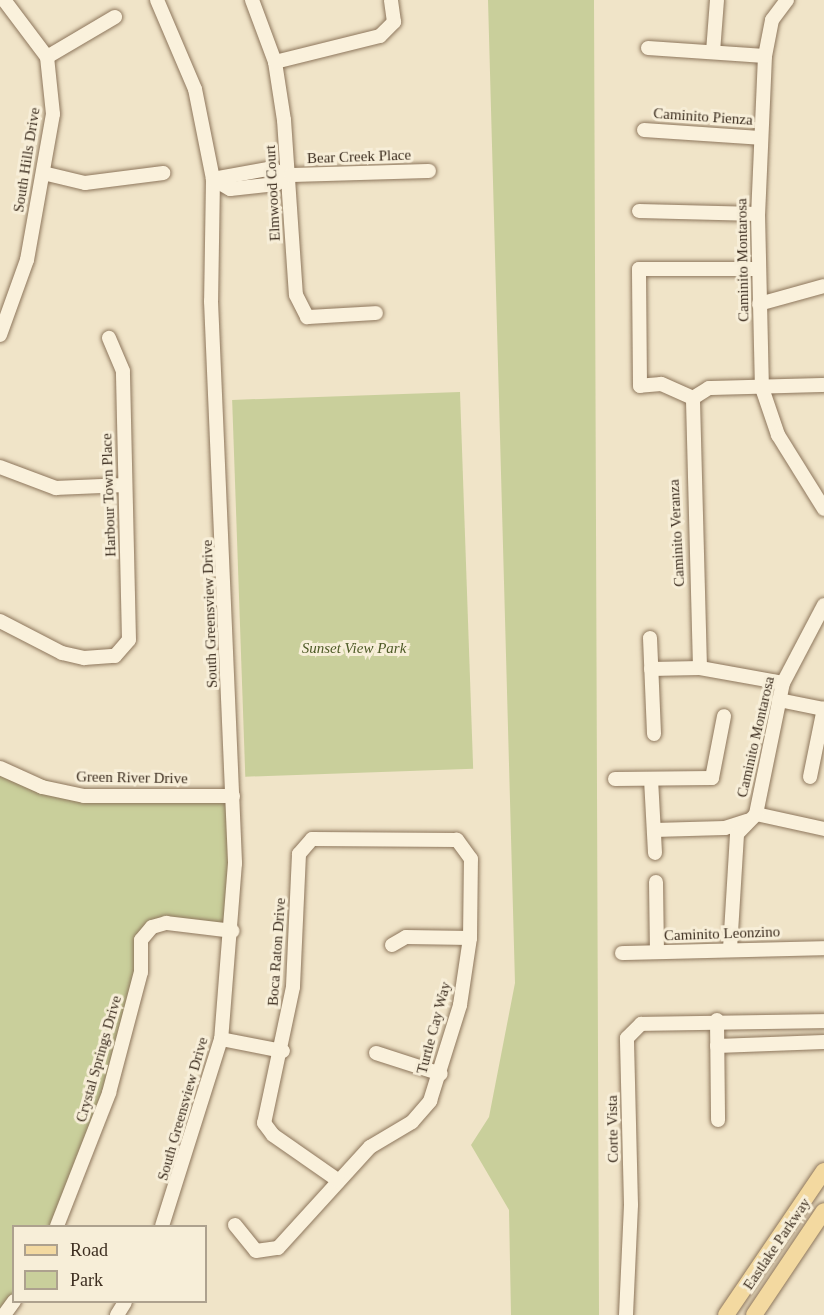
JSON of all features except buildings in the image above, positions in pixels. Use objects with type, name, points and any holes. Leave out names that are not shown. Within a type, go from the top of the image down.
[{"type":"main road","name":"Eastlake Parkway","points":[[726,1315],[775,1250],[824,1171]]},
{"type":"main road","name":"Eastlake Parkway","points":[[754,1315],[824,1211]]},
{"type":"street","points":[[0,4],[4,0],[47,57],[115,18]]},
{"type":"street","name":"South Greensview Drive","points":[[157,0],[195,89],[213,179],[211,301],[233,796],[233,931],[221,1039],[163,1225]]},
{"type":"street","name":"Elmwood Court","points":[[252,0],[275,62],[291,175],[296,294],[303,313],[313,318],[376,313]]},
{"type":"street","points":[[275,62],[380,36],[394,22],[391,0]]},
{"type":"street","points":[[713,52],[717,0]]},
{"type":"street","name":"Caminito Montarosa","points":[[787,0],[772,20],[765,56],[758,214],[762,388],[778,435],[824,510]]},
{"type":"street","points":[[648,48],[765,56]]},
{"type":"street","name":"South Hills Drive","points":[[0,335],[27,260],[53,114],[47,57]]},
{"type":"street","name":"Caminito Pienza","points":[[644,130],[760,138]]},
{"type":"street","name":"Bear Creek Place","points":[[213,179],[230,189],[276,184],[291,175],[429,171]]},
{"type":"street","points":[[43,173],[85,183],[163,173]]},
{"type":"street","points":[[639,211],[758,214]]},
{"type":"street","points":[[758,269],[639,269],[640,386],[661,384],[693,398],[709,388],[762,388],[824,384]]},
{"type":"street","points":[[759,304],[824,286]]},
{"type":"street","name":"Harbour Town Place","points":[[0,621],[62,652],[84,658],[115,656],[129,640],[123,370],[109,338]]},
{"type":"street","name":"Caminito Veranza","points":[[693,398],[690,448],[700,668]]},
{"type":"street","points":[[0,467],[56,488],[124,486]]},
{"type":"street","name":"Caminito Montarosa","points":[[730,949],[733,851],[753,817],[783,683],[818,626],[824,605]]},
{"type":"street","points":[[650,638],[654,734]]},
{"type":"street","points":[[651,669],[700,668],[783,683]]},
{"type":"street","points":[[779,700],[824,708],[810,777]]},
{"type":"street","points":[[615,779],[712,778],[724,716]]},
{"type":"street","name":"Green River Drive","points":[[0,768],[42,787],[84,796],[233,796]]},
{"type":"street","points":[[651,779],[655,853]]},
{"type":"street","points":[[654,830],[725,828],[753,817],[824,829]]},
{"type":"street","name":"Boca Raton Drive","points":[[339,1181],[266,1127],[283,1051],[293,987],[299,854],[306,843],[446,838],[462,843]]},
{"type":"street","name":"Turtle Cay Way","points":[[235,1225],[256,1251],[268,1253],[370,1147],[412,1122],[430,1101],[441,1074],[460,1005],[470,938],[471,859],[462,843]]},
{"type":"street","points":[[656,882],[657,952]]},
{"type":"street","name":"Crystal Springs Drive","points":[[58,1225],[106,1104],[147,932],[166,923],[233,931]]},
{"type":"street","points":[[392,945],[406,937],[470,938]]},
{"type":"street","name":"Caminito Leonzino","points":[[622,953],[824,948]]},
{"type":"street","points":[[717,1020],[718,1120]]},
{"type":"street","name":"Corte Vista","points":[[626,1315],[631,1205],[627,1038],[641,1024],[717,1020],[824,1021]]},
{"type":"street","points":[[221,1039],[283,1051]]},
{"type":"street","points":[[717,1046],[824,1042]]},
{"type":"street","points":[[376,1053],[441,1074]]},
{"type":"green space","points":[[488,0],[594,0],[599,1315],[511,1315],[509,1210],[471,1145],[489,1117],[515,983]]},
{"type":"green space","name":"Sunset View Park","points":[[460,392],[473,769],[245,777],[232,400]]},
{"type":"green space","points":[[0,766],[85,792],[230,792],[229,926],[148,929],[109,1080],[51,1225],[12,1225],[12,1294],[0,1312]]}]
